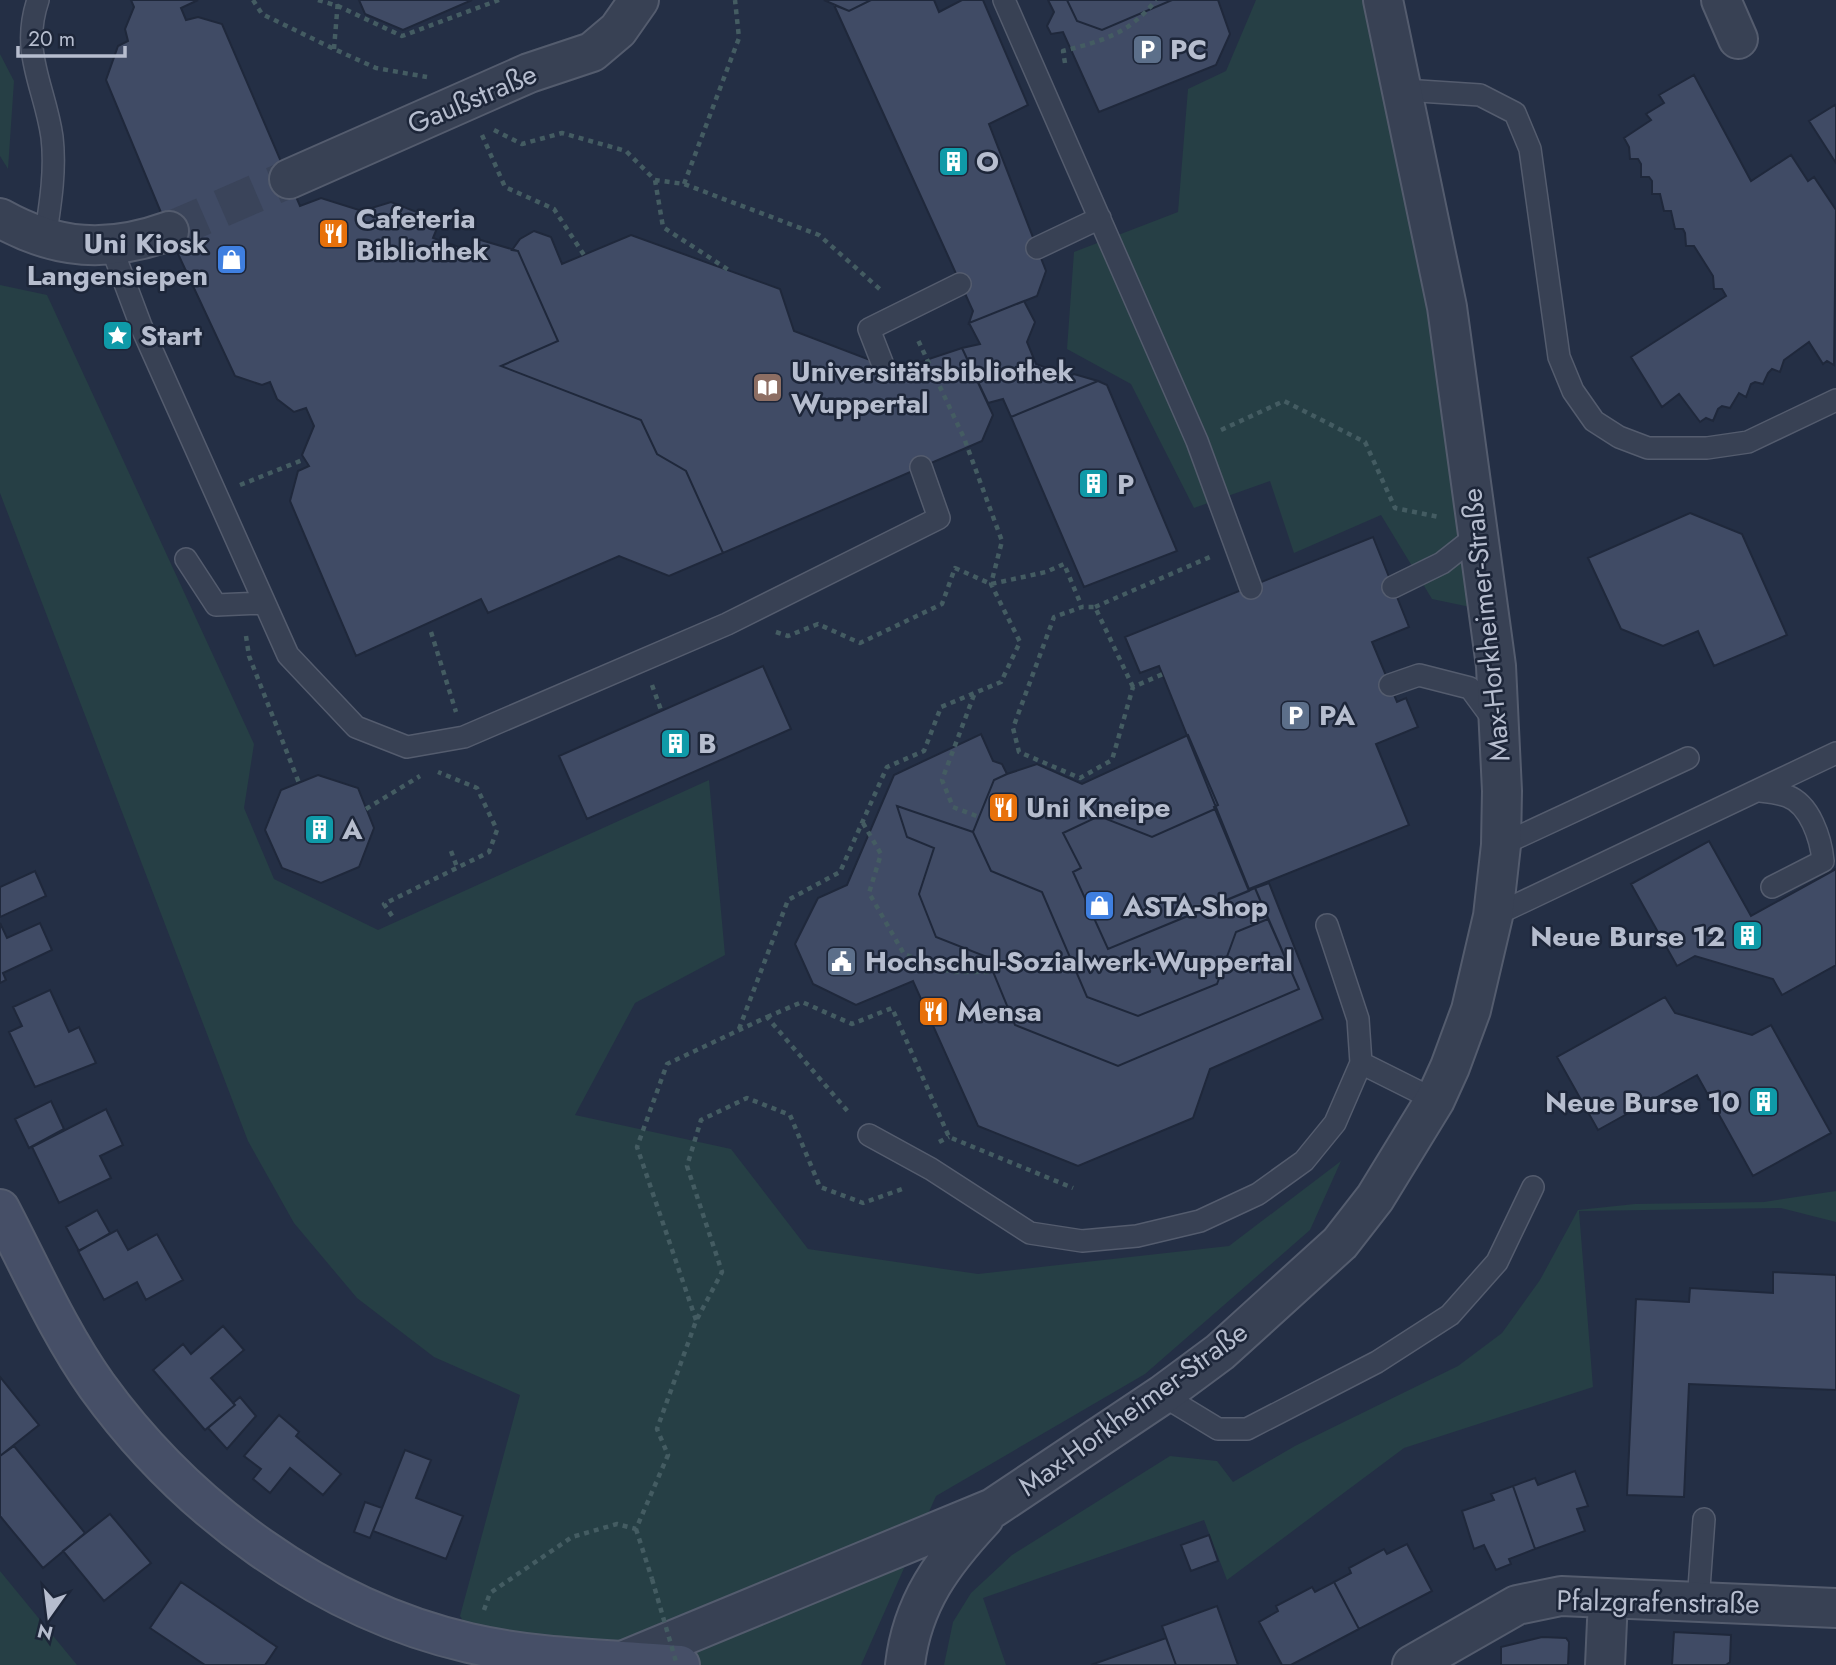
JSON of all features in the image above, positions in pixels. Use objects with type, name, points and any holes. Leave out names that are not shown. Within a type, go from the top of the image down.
[{"type":"main road","points":[[0,1209],[58,1322],[96,1384],[129,1427],[187,1490],[226,1522],[289,1565],[357,1604],[416,1629],[472,1644],[620,1662],[679,1665]]},
{"type":"street","name":"Gaußstraße","points":[[289,178],[529,73],[592,52],[618,30],[639,0]]},
{"type":"street","name":"Max-Horkheimer-Straße","points":[[620,1662],[993,1508],[1162,1395],[1220,1352],[1340,1243],[1375,1198],[1435,1100],[1471,1010],[1493,916],[1501,845],[1500,729],[1496,666],[1479,529],[1447,307],[1404,90],[1383,0]]},
{"type":"street","points":[[1721,0],[1738,39]]},
{"type":"street","points":[[0,218],[44,239],[73,246],[111,246],[169,231]]},
{"type":"street","name":"Max-Horkheimer-Straße","points":[[905,1665],[910,1631],[930,1584],[946,1560],[993,1508]]},
{"type":"street","name":"Pfalzgrafenstraße","points":[[1412,1665],[1517,1605],[1561,1596],[1836,1608]]},
{"type":"street","points":[[1605,1665],[1608,1599]]},
{"type":"lane","points":[[38,0],[30,32],[32,58],[52,137],[52,195],[44,239]]},
{"type":"lane","points":[[1004,0],[1197,441],[1251,588]]},
{"type":"lane","points":[[1404,90],[1480,95],[1515,113],[1530,149],[1559,357],[1573,391],[1594,421],[1619,437],[1648,449],[1707,448],[1748,442],[1836,400]]},
{"type":"lane","points":[[1037,248],[1100,218]]},
{"type":"lane","points":[[111,246],[141,326],[288,655],[356,727],[407,747],[464,737],[727,624],[939,518],[921,467]]},
{"type":"lane","points":[[884,365],[869,329],[960,284]]},
{"type":"lane","points":[[1393,587],[1442,563],[1479,529]]},
{"type":"lane","points":[[186,559],[216,606],[264,603]]},
{"type":"lane","points":[[1390,685],[1419,675],[1470,688],[1500,729]]},
{"type":"lane","points":[[1493,916],[1836,752]]},
{"type":"lane","points":[[1501,845],[1688,758]]},
{"type":"lane","points":[[1759,791],[1789,796],[1808,815],[1822,843],[1823,861],[1772,887]]},
{"type":"lane","points":[[869,1135],[931,1169],[1030,1233],[1082,1241],[1137,1236],[1188,1224],[1258,1194],[1304,1161],[1335,1123],[1361,1063],[1357,1018],[1327,925]]},
{"type":"lane","points":[[1361,1063],[1435,1100]]},
{"type":"lane","points":[[1162,1395],[1218,1429],[1247,1429],[1377,1362],[1450,1315],[1497,1262],[1533,1187]]},
{"type":"lane","points":[[1699,1602],[1704,1519]]},
{"type":"path","points":[[253,0],[262,14],[376,68]]},
{"type":"path","points":[[318,0],[338,3],[402,36],[499,0]]},
{"type":"path","points":[[684,184],[739,38],[735,0]]},
{"type":"path","points":[[1066,69],[1062,51],[1109,40],[1147,11],[1156,0]]},
{"type":"path","points":[[334,49],[338,3]]},
{"type":"path","points":[[480,132],[505,187],[554,209],[584,255]]},
{"type":"path","points":[[522,144],[562,132],[626,151],[655,180],[663,227],[730,271]]},
{"type":"path","points":[[655,180],[684,184],[819,235],[905,312],[964,438],[1002,541],[991,584],[1020,642],[1002,682],[941,707],[924,751],[887,767],[840,872],[788,900],[739,1029]]},
{"type":"path","points":[[1197,441],[1284,401],[1365,442],[1395,508],[1479,529]]},
{"type":"path","points":[[217,495],[305,459]]},
{"type":"path","points":[[1095,607],[1133,687],[1112,760],[1080,778],[1019,752],[1013,728],[1054,617],[1082,607],[1095,607],[1236,546]]},
{"type":"path","points":[[788,636],[818,624],[860,643],[942,604],[954,568],[991,584],[1046,572],[1064,564],[1082,607]]},
{"type":"path","points":[[275,628],[246,636],[247,646],[299,783]]},
{"type":"path","points":[[431,632],[464,737]]},
{"type":"path","points":[[1133,687],[1163,674]]},
{"type":"path","points":[[974,694],[942,780],[953,807],[979,817]]},
{"type":"path","points":[[392,916],[384,904],[489,852],[496,830],[477,788],[432,769]]},
{"type":"path","points":[[863,822],[881,854],[869,892],[904,954],[951,972],[993,972]]},
{"type":"path","points":[[451,851],[457,867]]},
{"type":"path","points":[[696,1321],[637,1147],[667,1064],[802,1002],[852,1024],[892,1008],[948,1137],[1073,1188]]},
{"type":"path","points":[[767,1017],[869,1135]]},
{"type":"path","points":[[679,1665],[636,1529],[667,1455],[657,1429],[696,1321],[722,1272],[687,1166],[701,1120],[747,1098],[790,1115],[820,1187],[863,1203],[917,1184],[931,1169],[938,1142]]},
{"type":"path","points":[[485,1607],[490,1593],[572,1537],[617,1524],[636,1529]]},
{"type":"green space","points":[[1256,0],[1366,0],[1441,353],[1475,608],[1432,599],[1381,515],[1294,553],[1270,481],[1194,508],[1131,384],[1067,349],[1074,252],[1178,212],[1188,89],[1226,71]]},
{"type":"green space","points":[[0,54],[14,81],[8,169],[0,156]]},
{"type":"green space","points":[[0,285],[47,295],[254,744],[244,808],[274,879],[378,930],[709,780],[725,955],[635,1003],[575,1115],[731,1149],[808,1249],[978,1274],[1229,1246],[1341,1161],[1310,1230],[1145,1374],[936,1496],[861,1665],[492,1665],[460,1616],[520,1395],[434,1357],[357,1298],[294,1223],[248,1141],[0,493]]},
{"type":"green space","points":[[1836,1191],[1836,1222],[1781,1208],[1579,1211],[1593,1387],[1404,1448],[1227,1580],[1204,1520],[983,1598],[1006,1665],[944,1665],[953,1622],[971,1593],[1012,1555],[1170,1456],[1217,1461],[1233,1482],[1295,1446],[1458,1366],[1502,1333],[1540,1280],[1578,1210],[1635,1204],[1764,1202]]},
{"type":"green space","points":[[0,1571],[77,1665],[0,1665]]},
{"type":"building","points":[[131,0],[198,0],[181,8],[186,20],[198,17],[222,24],[300,206],[321,198],[362,211],[391,202],[440,221],[433,238],[470,251],[474,238],[518,251],[558,341],[501,366],[641,420],[657,454],[686,471],[723,553],[669,576],[619,556],[488,613],[481,599],[356,656],[290,501],[298,471],[309,466],[302,455],[314,426],[306,408],[294,412],[277,399],[270,382],[262,385],[235,376],[179,256],[106,80],[118,46],[128,41],[125,29],[134,7]]},
{"type":"building","points":[[359,0],[472,0],[403,30],[365,14]]},
{"type":"building","points":[[824,0],[871,0],[849,11]]},
{"type":"building","name":"O","points":[[871,0],[934,0],[939,12],[962,0],[983,0],[1028,105],[989,124],[1046,271],[1037,296],[969,323],[973,311],[834,5],[849,11]]},
{"type":"building","name":"PC","points":[[1048,0],[1067,0],[1077,21],[1102,30],[1172,0],[1218,0],[1230,34],[1216,65],[1099,112],[1063,32],[1051,34],[1047,26],[1054,12]]},
{"type":"building","points":[[1067,0],[1172,0],[1102,30],[1077,21]]},
{"type":"building","points":[[1694,75],[1751,181],[1791,155],[1808,181],[1814,177],[1836,210],[1834,365],[1827,361],[1823,364],[1809,342],[1784,360],[1780,372],[1772,369],[1763,384],[1751,384],[1746,397],[1739,393],[1730,408],[1722,406],[1718,409],[1713,421],[1706,418],[1700,422],[1679,394],[1662,407],[1631,357],[1726,296],[1722,289],[1714,289],[1713,276],[1694,246],[1686,246],[1683,229],[1675,229],[1671,211],[1664,211],[1660,194],[1652,194],[1652,181],[1649,177],[1641,177],[1641,164],[1638,159],[1630,159],[1629,147],[1624,138],[1651,120],[1646,114],[1664,103],[1659,95]]},
{"type":"building","points":[[1835,105],[1836,107],[1836,163],[1809,121]]},
{"type":"building","name":"Universitätsbibliothek Wuppertal","points":[[534,231],[551,237],[562,264],[631,235],[780,289],[794,331],[896,370],[962,348],[993,415],[982,441],[723,553],[686,471],[657,454],[641,420],[501,366],[558,341],[518,251],[512,250],[520,239]]},
{"type":"building","points":[[1024,301],[1035,322],[1027,342],[1036,364],[1058,372],[1063,379],[1074,374],[1098,381],[1011,417],[1003,399],[988,403],[962,348],[980,344],[969,323]]},
{"type":"building","name":"P","points":[[1098,381],[1107,385],[1177,551],[1084,587],[1011,417]]},
{"type":"building","points":[[1690,513],[1742,534],[1787,635],[1714,666],[1698,631],[1663,646],[1621,629],[1588,558]]},
{"type":"building","name":"PA","points":[[1373,537],[1409,627],[1372,642],[1397,702],[1406,698],[1418,727],[1376,744],[1409,825],[1249,889],[1159,666],[1140,673],[1125,637]]},
{"type":"building","name":"B","points":[[763,666],[791,729],[587,819],[559,756]]},
{"type":"building","points":[[981,734],[993,761],[1002,764],[1007,774],[994,780],[973,832],[897,806],[907,837],[934,848],[919,894],[936,937],[987,957],[1015,1025],[1118,1066],[1299,989],[1255,888],[1269,883],[1323,1019],[1210,1069],[1193,1118],[1078,1166],[978,1126],[913,981],[856,1005],[813,984],[795,944],[818,898],[847,885],[894,775]]},
{"type":"building","points":[[1188,735],[1218,805],[1215,809],[1152,837],[1099,816],[1063,833],[1081,868],[1073,872],[1108,949],[1255,888],[1268,919],[1236,932],[1217,984],[1138,1016],[1087,997],[1042,892],[991,871],[973,832],[994,780],[1007,774],[1037,764],[1082,784]]},
{"type":"building","name":"A","points":[[318,775],[358,788],[374,828],[359,867],[321,883],[282,868],[265,830],[281,790]]},
{"type":"building","points":[[897,806],[973,832],[991,871],[1042,892],[1087,997],[1138,1016],[1217,984],[1236,932],[1268,919],[1299,989],[1118,1066],[1015,1025],[987,957],[936,937],[919,894],[934,848],[907,837]]},
{"type":"building","points":[[1215,809],[1249,891],[1108,949],[1073,872],[1081,868],[1063,833],[1099,816],[1152,837]]},
{"type":"building","name":"Neue Burse 12","points":[[1709,841],[1751,916],[1836,869],[1836,965],[1782,995],[1773,979],[1695,956],[1677,966],[1631,884]]},
{"type":"building","points":[[35,871],[46,896],[0,917],[0,887]]},
{"type":"building","points":[[0,923],[7,938],[40,923],[52,950],[3,973],[6,980],[0,983]]},
{"type":"building","points":[[50,990],[69,1032],[79,1027],[96,1063],[35,1087],[9,1032],[22,1026],[13,1007]]},
{"type":"building","name":"Neue Burse 10","points":[[1665,997],[1675,1013],[1752,1035],[1771,1025],[1831,1133],[1753,1176],[1697,1075],[1598,1130],[1557,1057]]},
{"type":"building","points":[[51,1101],[64,1129],[29,1148],[15,1119]]},
{"type":"building","points":[[106,1109],[123,1145],[100,1156],[111,1178],[59,1203],[32,1147]]},
{"type":"building","points":[[97,1210],[110,1233],[79,1251],[66,1227]]},
{"type":"building","points":[[117,1230],[128,1250],[157,1234],[183,1280],[146,1300],[137,1282],[104,1300],[78,1251]]},
{"type":"building","points":[[1773,1272],[1836,1275],[1836,1390],[1689,1384],[1684,1497],[1627,1495],[1636,1299],[1689,1302],[1690,1288],[1773,1293]]},
{"type":"building","points":[[223,1326],[244,1350],[211,1378],[235,1405],[205,1430],[153,1370],[183,1344],[191,1354]]},
{"type":"building","points":[[0,1377],[39,1425],[0,1456]]},
{"type":"building","points":[[240,1397],[256,1416],[227,1449],[208,1428],[235,1405],[233,1403]]},
{"type":"building","points":[[279,1415],[299,1432],[296,1436],[341,1474],[323,1495],[290,1468],[270,1493],[253,1479],[261,1469],[244,1456]]},
{"type":"building","points":[[14,1446],[85,1533],[43,1568],[0,1516],[0,1456]]},
{"type":"building","points":[[405,1450],[431,1460],[416,1498],[463,1516],[446,1559],[373,1531]]},
{"type":"building","points":[[1575,1471],[1588,1506],[1577,1509],[1585,1531],[1535,1549],[1513,1486],[1535,1478],[1538,1485]]},
{"type":"building","points":[[1513,1486],[1535,1549],[1509,1559],[1511,1564],[1496,1570],[1484,1545],[1474,1549],[1462,1511],[1494,1500],[1491,1494]]},
{"type":"building","points":[[365,1502],[382,1508],[370,1538],[354,1532]]},
{"type":"building","points":[[110,1514],[151,1563],[104,1601],[63,1551]]},
{"type":"building","points":[[1209,1535],[1218,1561],[1191,1571],[1181,1545]]},
{"type":"building","points":[[1407,1544],[1432,1591],[1359,1629],[1334,1582],[1351,1573],[1349,1568],[1384,1549],[1387,1554]]},
{"type":"building","points":[[181,1582],[277,1647],[265,1665],[205,1665],[150,1628]]},
{"type":"building","points":[[1334,1582],[1359,1629],[1291,1665],[1282,1665],[1259,1622],[1278,1611],[1276,1606],[1312,1587],[1315,1592]]},
{"type":"building","points":[[1217,1606],[1238,1665],[1176,1665],[1162,1626]]},
{"type":"building","points":[[1674,1632],[1731,1635],[1730,1662],[1726,1665],[1672,1665]]},
{"type":"building","points":[[1542,1637],[1566,1638],[1569,1642],[1568,1665],[1501,1665],[1501,1647]]},
{"type":"building","points":[[1166,1638],[1176,1665],[1091,1665]]},
{"type":"tunnel","points":[[169,231],[289,179]]},
{"type":"place","name":"PC","points":[[1147,49]]},
{"type":"place","name":"O","points":[[953,161]]},
{"type":"place","name":"Cafeteria Bibliothek","points":[[333,234]]},
{"type":"place","name":"Uni Kiosk Langensiepen","points":[[231,259]]},
{"type":"place","name":"Start","points":[[117,335]]},
{"type":"place","name":"Universitätsbibliothek Wuppertal","points":[[768,387]]},
{"type":"place","name":"P","points":[[1094,484]]},
{"type":"place","name":"PA","points":[[1296,715]]},
{"type":"place","name":"B","points":[[675,743]]},
{"type":"place","name":"Uni Kneipe","points":[[1003,807]]},
{"type":"place","name":"A","points":[[319,829]]},
{"type":"place","name":"ASTA-Shop","points":[[1100,906]]},
{"type":"place","name":"Neue Burse 12","points":[[1748,936]]},
{"type":"place","name":"Hochschul-Sozialwerk-Wuppertal","points":[[842,961]]},
{"type":"place","name":"Mensa","points":[[934,1011]]},
{"type":"place","name":"Neue Burse 10","points":[[1763,1102]]}]
